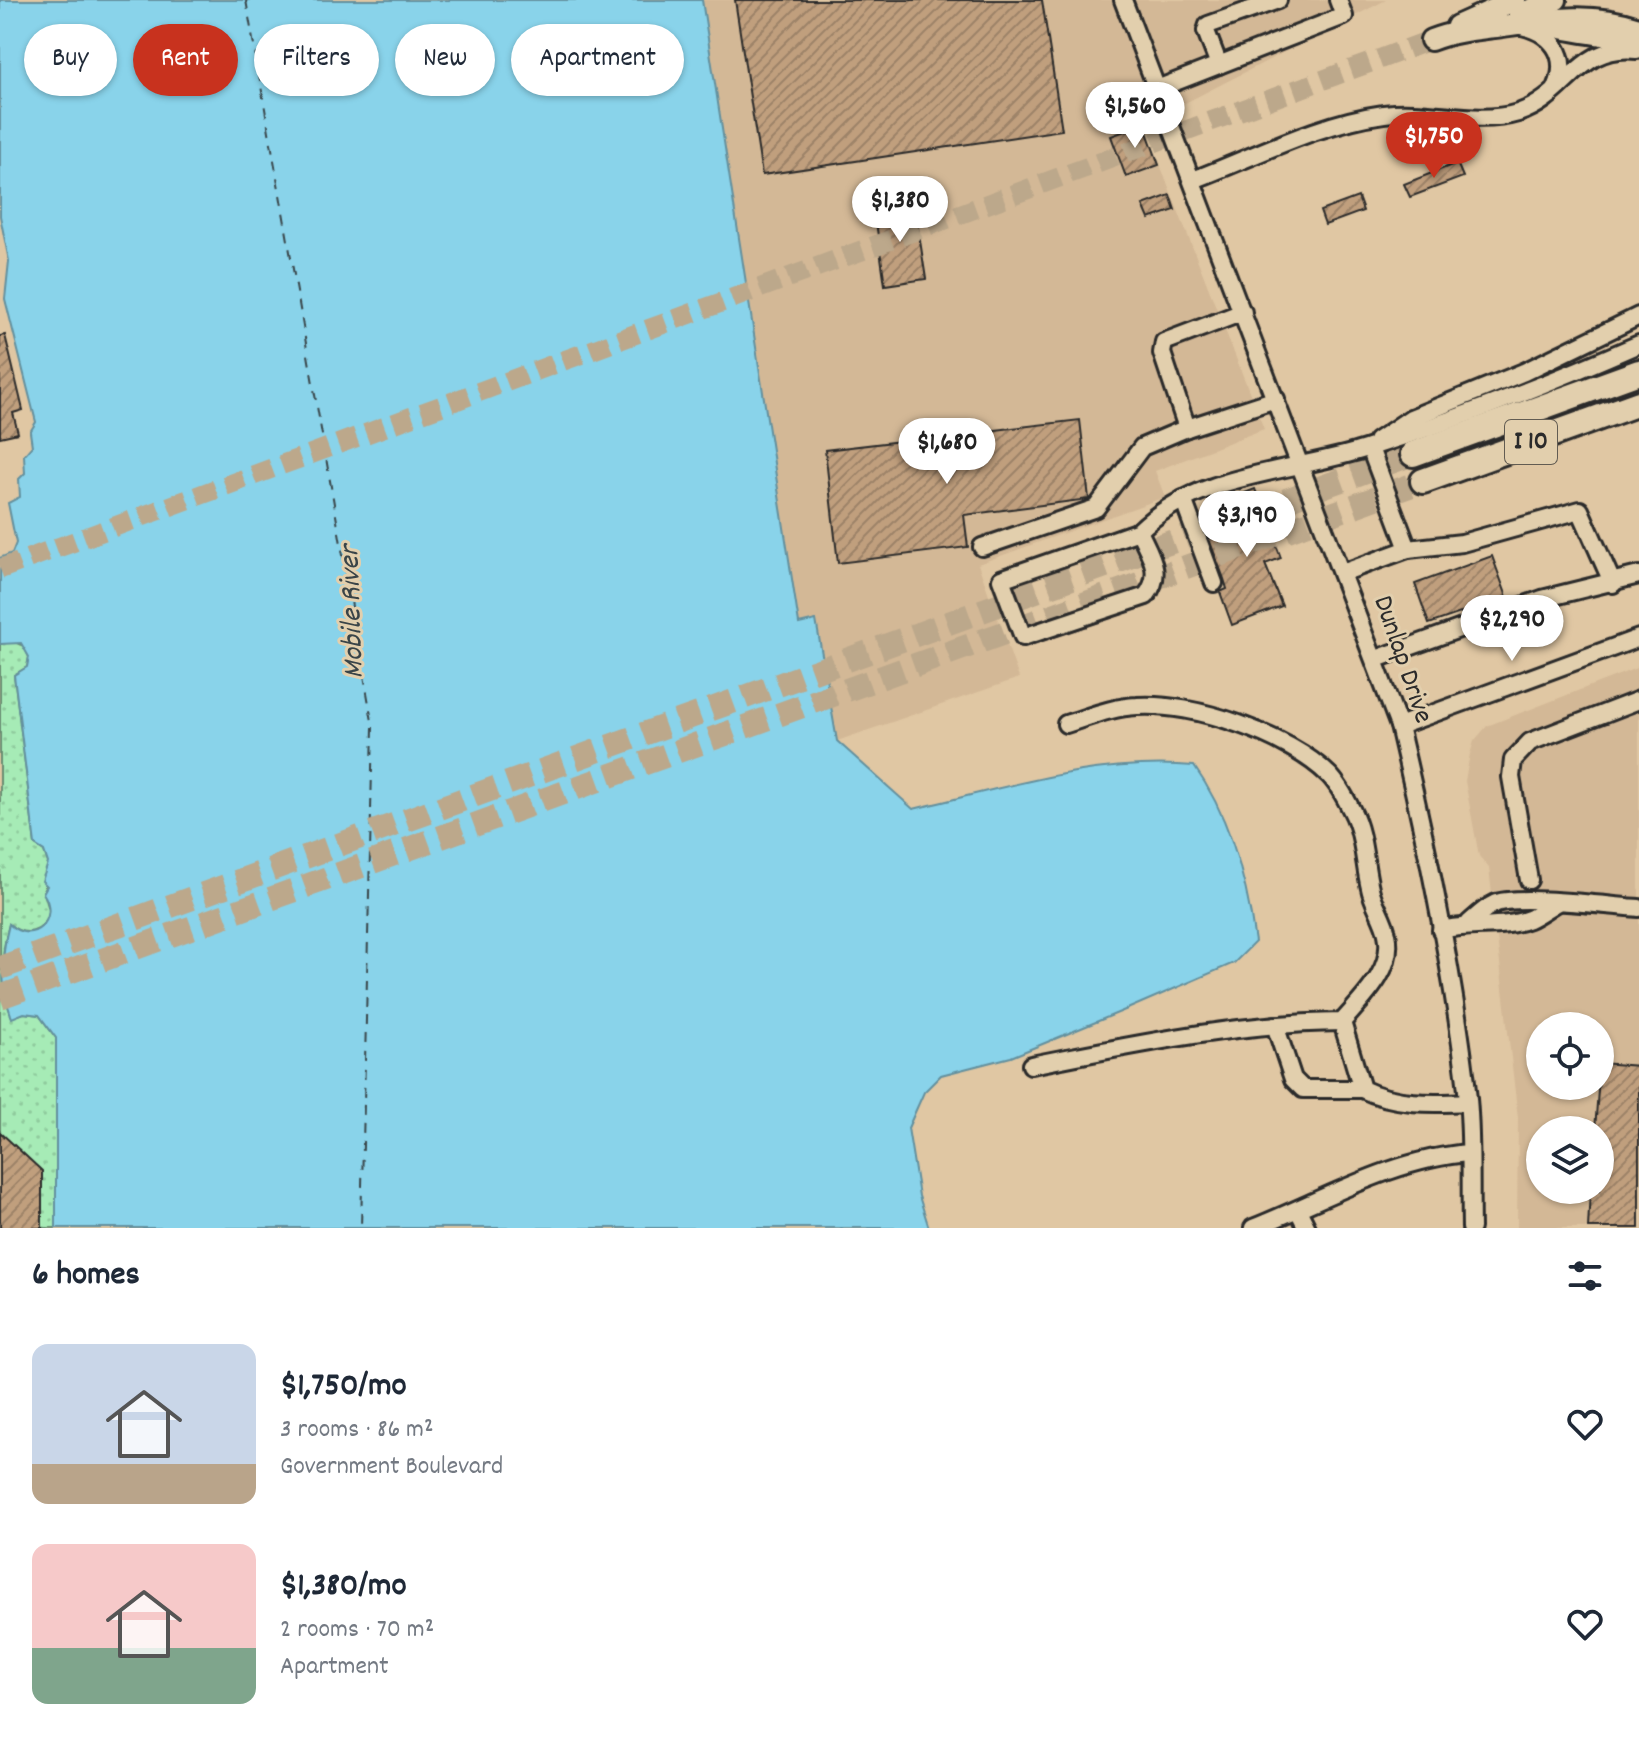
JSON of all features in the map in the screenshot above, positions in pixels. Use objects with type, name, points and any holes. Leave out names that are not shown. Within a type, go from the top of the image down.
[{"type":"highway","points":[[1539,20],[1639,41]]},
{"type":"highway","name":"I 10","points":[[1413,454],[1639,372]]},
{"type":"highway","name":"I 10","points":[[1423,481],[1639,403]]},
{"type":"main road","points":[[1515,0],[1468,20],[1437,38],[1539,20],[1596,17],[1639,28]]},
{"type":"main road","points":[[1477,29],[1556,0]]},
{"type":"street","name":"Dunlap Drive","points":[[1123,0],[1399,726],[1441,930],[1468,1102],[1471,1228]]},
{"type":"street","points":[[1219,65],[1206,31],[1208,25],[1278,0]]},
{"type":"street","points":[[1157,89],[1344,16],[1338,0]]},
{"type":"street","points":[[1512,25],[1545,37],[1559,51],[1562,72],[1553,93]]},
{"type":"street","points":[[1193,180],[1356,119],[1398,113],[1505,116],[1530,108],[1553,93],[1597,54],[1617,48],[1639,50]]},
{"type":"street","points":[[1187,428],[1162,353],[1164,342],[1243,312]]},
{"type":"street","points":[[1370,448],[1411,418],[1524,372],[1639,316]]},
{"type":"street","points":[[1139,531],[1157,570],[1155,585],[1146,596],[1023,637],[1001,579],[1139,531],[1156,514],[1183,499],[1254,474],[1302,466],[1370,448],[1495,403],[1639,344]]},
{"type":"street","points":[[982,547],[1096,508],[1142,447],[1187,428],[1276,399]]},
{"type":"street","points":[[1370,448],[1408,549]]},
{"type":"street","points":[[1183,499],[1214,583]]},
{"type":"street","points":[[1342,573],[1408,549],[1462,543],[1580,510],[1613,584]]},
{"type":"street","points":[[1376,659],[1542,599],[1613,584],[1639,575]]},
{"type":"street","points":[[1399,726],[1639,638]]},
{"type":"street","points":[[1529,880],[1511,777],[1513,760],[1530,742],[1639,700]]},
{"type":"street","points":[[1031,1065],[1164,1039],[1275,1025],[1342,1022],[1371,989],[1387,960],[1389,946],[1370,888],[1354,813],[1331,777],[1283,742],[1197,713],[1139,705],[1117,708],[1066,724]]},
{"type":"street","points":[[1441,930],[1469,923],[1494,903],[1524,897],[1556,903],[1639,908]]},
{"type":"street","points":[[1342,1022],[1362,1089]]},
{"type":"street","points":[[1275,1025],[1293,1079],[1303,1089],[1362,1089],[1373,1095],[1428,1104],[1468,1102]]},
{"type":"street","points":[[1253,1228],[1434,1155],[1470,1153]]},
{"type":"street","points":[[1298,1210],[1307,1228]]},
{"type":"shaded area","points":[[702,0],[1386,0],[1144,124],[1264,429],[1155,471],[1165,497],[978,564],[1019,678],[837,741],[816,620],[799,625]]},
{"type":"shaded area","points":[[1639,667],[1639,1228],[1517,1228],[1518,1118],[1489,868],[1479,856],[1465,781],[1474,741],[1487,726]]},
{"type":"green space","points":[[12,641],[24,646],[29,657],[27,667],[14,675],[35,845],[44,851],[48,863],[44,893],[50,913],[43,925],[33,931],[21,931],[9,924],[4,948],[3,983],[12,1017],[24,1013],[39,1015],[56,1038],[56,1228],[0,1228],[0,644]]},
{"type":"water","name":"Mobile River","points":[[0,0],[702,0],[799,624],[816,620],[837,741],[913,809],[1087,770],[1158,764],[1194,766],[1217,806],[1235,850],[1255,942],[1234,963],[1125,1010],[1011,1057],[941,1075],[924,1092],[908,1128],[919,1196],[929,1228],[56,1228],[56,1038],[39,1015],[24,1013],[12,1018],[5,995],[3,971],[9,924],[27,933],[35,931],[41,927],[49,912],[43,893],[47,886],[42,881],[48,863],[44,851],[35,845],[14,675],[27,667],[29,657],[21,643],[0,644],[0,558],[12,553],[16,543],[8,503],[20,497],[19,479],[25,473],[24,455],[32,446],[30,432],[36,422],[5,299],[9,261],[0,216]]},
{"type":"building","points":[[735,0],[1042,0],[1062,130],[762,175]]},
{"type":"building","points":[[1144,124],[1159,165],[1126,177],[1111,136]]},
{"type":"building","points":[[1457,163],[1463,177],[1410,197],[1404,184]]},
{"type":"building","points":[[1170,195],[1175,210],[1149,219],[1143,205]]},
{"type":"building","points":[[1358,197],[1363,211],[1325,225],[1320,211]]},
{"type":"building","points":[[914,202],[926,279],[885,285],[874,208]]},
{"type":"building","points":[[5,335],[23,410],[13,413],[18,433],[0,437],[0,336]]},
{"type":"building","points":[[1080,420],[1089,499],[964,515],[968,547],[838,563],[825,450]]},
{"type":"building","points":[[1255,489],[1281,558],[1265,564],[1282,606],[1232,625],[1220,592],[1227,589],[1209,539],[1232,530],[1221,502]]},
{"type":"building","points":[[1492,556],[1507,597],[1429,624],[1415,584]]},
{"type":"building","points":[[1614,1064],[1639,1066],[1639,1228],[1588,1228],[1589,1204],[1614,1204],[1614,1116],[1596,1116],[1597,1100],[1614,1100]]},
{"type":"building","points":[[0,1132],[42,1171],[42,1228],[0,1228]]},
{"type":"ferry route","points":[[246,0],[373,727],[361,1228]]},
{"type":"tunnel","points":[[0,569],[1431,40]]},
{"type":"tunnel","points":[[0,968],[1413,454]]},
{"type":"tunnel","points":[[0,997],[1423,481]]}]
